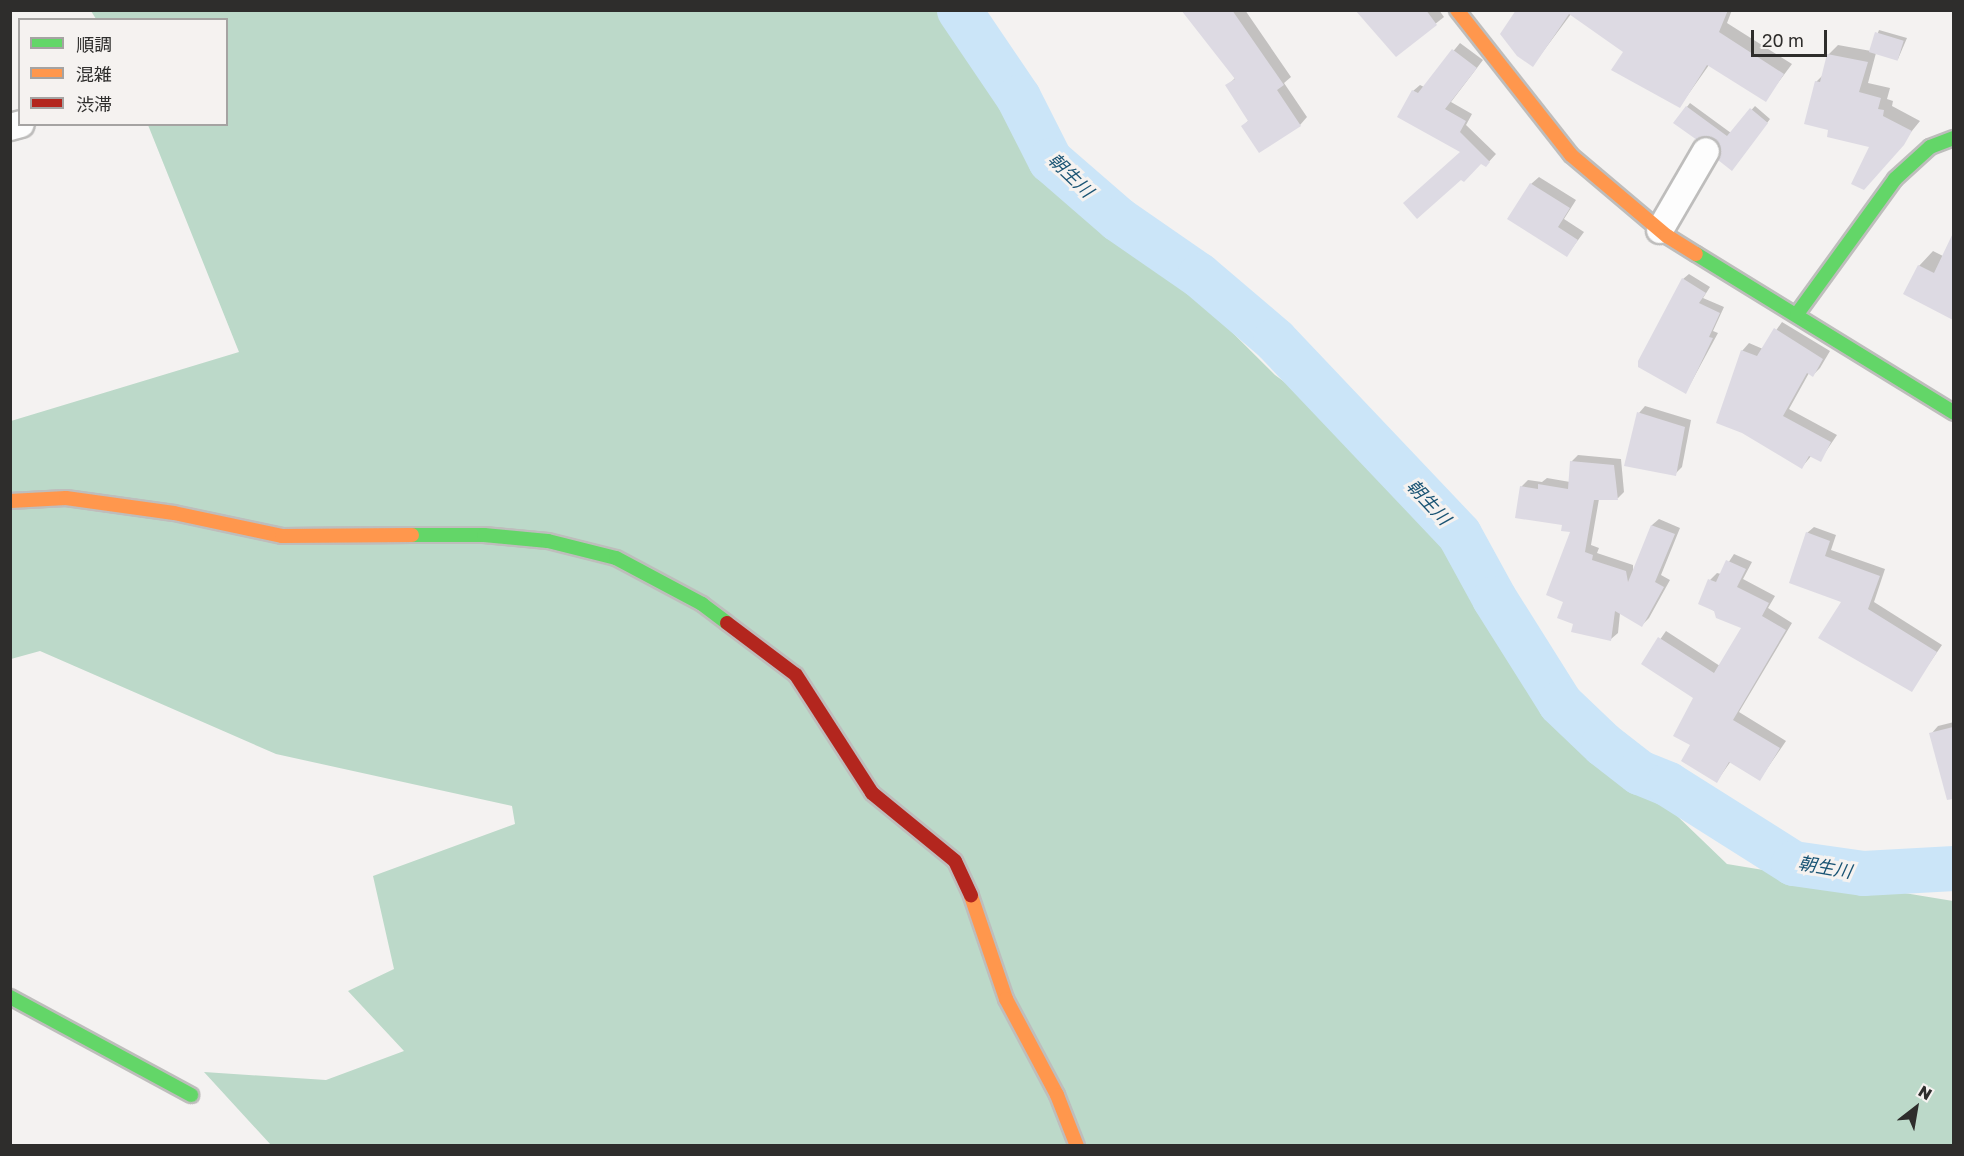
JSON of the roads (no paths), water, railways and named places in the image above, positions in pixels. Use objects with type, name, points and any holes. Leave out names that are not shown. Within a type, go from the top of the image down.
[{"type":"street","points":[[1457,10],[1571,155],[1660,230],[1953,413]]},
{"type":"street","points":[[1797,314],[1895,179],[1930,147],[1953,138]]},
{"type":"street","points":[[1660,230],[1706,151]]},
{"type":"street","points":[[10,501],[66,498],[174,513],[282,536],[484,535],[548,541],[616,558],[702,603],[796,675],[872,793],[955,861],[977,908],[1006,999],[1057,1095],[1077,1146]]},
{"type":"street","points":[[10,997],[191,1095]]},
{"type":"waterway","name":"朝生川","points":[[959,10],[1018,97],[1050,160],[1118,219],[1199,275],[1275,340],[1459,534],[1494,598],[1560,703],[1603,744],[1639,772],[1668,784],[1793,863],[1863,873],[1954,868]]}]
